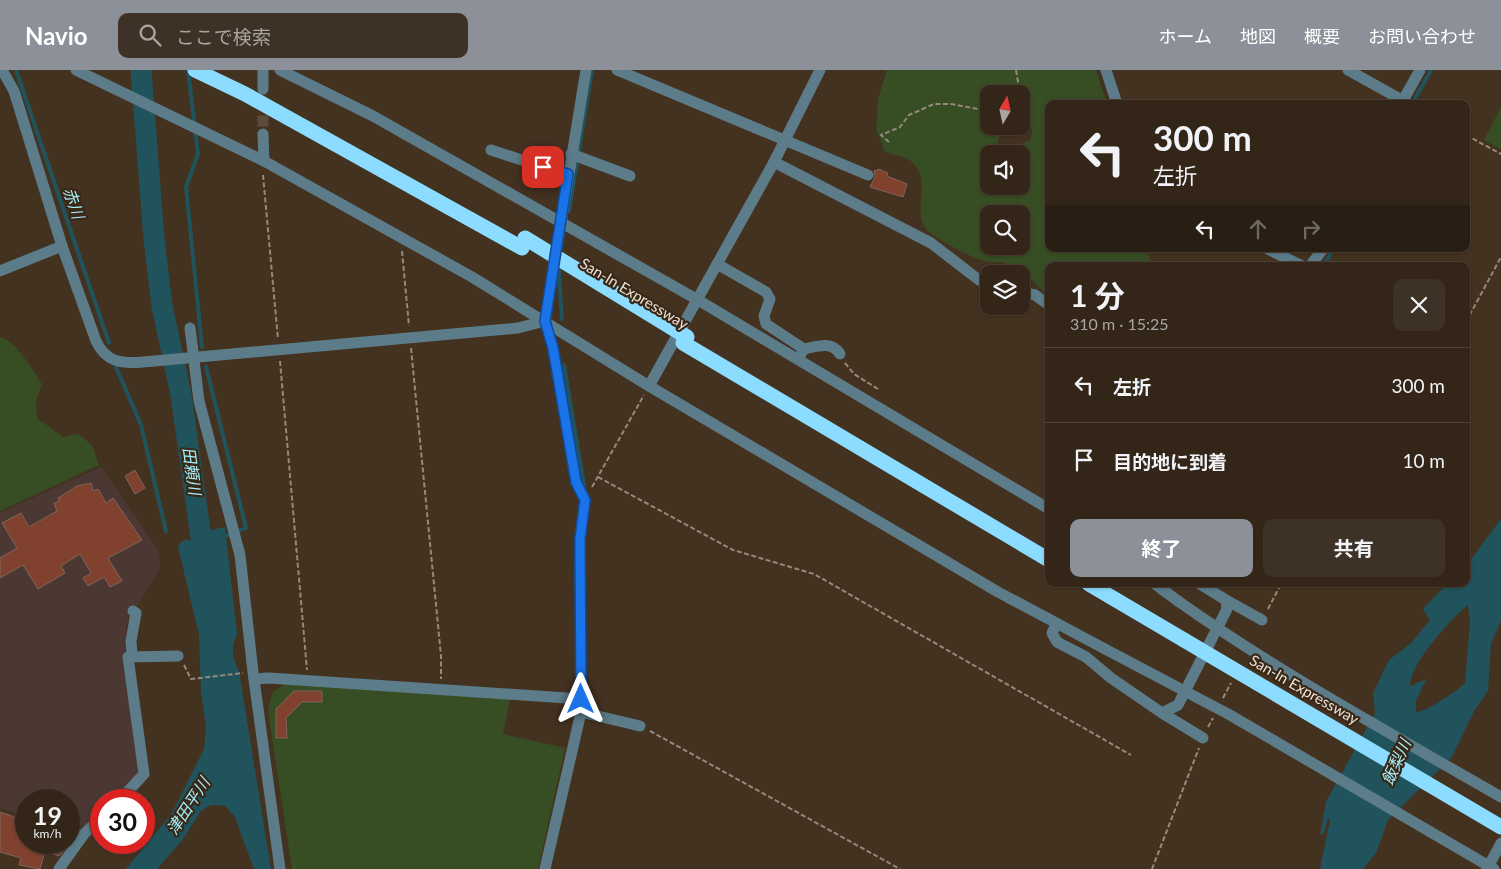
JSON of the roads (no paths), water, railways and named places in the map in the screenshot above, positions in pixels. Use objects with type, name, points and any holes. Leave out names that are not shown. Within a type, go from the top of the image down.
[{"type":"highway","name":"San-In Expressway","points":[[195,70],[246,91]]},
{"type":"highway","name":"San-In Expressway","points":[[210,70],[523,243],[1045,558]]},
{"type":"highway","name":"San-In Expressway","points":[[685,340],[1045,548]]},
{"type":"highway","name":"San-In Expressway","points":[[1094,587],[1186,637],[1256,670],[1501,818]]},
{"type":"highway","name":"San-In Expressway","points":[[1110,587],[1186,637],[1501,827]]},
{"type":"street","points":[[76,70],[225,144],[264,161],[472,276],[649,386],[1056,625],[1230,714],[1494,869]]},
{"type":"street","points":[[263,70],[263,88]]},
{"type":"street","points":[[280,70],[373,116],[698,300],[801,354],[1045,506]]},
{"type":"street","points":[[545,869],[580,712],[580,539],[585,500],[576,482],[553,348],[545,321],[568,174],[576,156],[586,70]]},
{"type":"street","points":[[617,70],[868,175]]},
{"type":"street","points":[[649,386],[774,162],[820,70]]},
{"type":"street","points":[[1106,70],[1116,100]]},
{"type":"street","points":[[1348,70],[1400,100]]},
{"type":"street","points":[[1406,100],[1420,70]]},
{"type":"street","points":[[1,71],[14,91],[62,246],[101,352],[113,360],[143,362],[192,358],[518,328],[545,321]]},
{"type":"street","points":[[264,134],[264,161]]},
{"type":"street","points":[[491,150],[568,174]]},
{"type":"street","points":[[576,156],[630,176]]},
{"type":"street","points":[[774,162],[931,243],[980,280]]},
{"type":"street","points":[[0,271],[62,246]]},
{"type":"street","points":[[1274,252],[1294,262]]},
{"type":"street","points":[[718,264],[766,292],[770,299],[764,316],[766,324],[801,354]]},
{"type":"street","points":[[1030,294],[1045,302]]},
{"type":"street","points":[[190,328],[192,358],[199,402],[226,494],[240,555],[252,676],[280,869]]},
{"type":"street","points":[[801,354],[830,345],[834,346],[840,354]]},
{"type":"street","points":[[1159,587],[1236,642],[1296,679],[1501,797]]},
{"type":"street","points":[[1205,587],[1262,620]]},
{"type":"street","points":[[1162,713],[1178,705],[1227,609],[1226,600]]},
{"type":"street","points":[[130,789],[144,774],[128,659],[132,655],[131,641],[136,614],[133,611]]},
{"type":"street","points":[[1056,625],[1052,634],[1057,642],[1086,657],[1111,678],[1203,738]]},
{"type":"street","points":[[132,655],[178,656]]},
{"type":"street","points":[[252,676],[581,699]]},
{"type":"street","points":[[580,712],[640,726]]},
{"type":"street","points":[[59,869],[90,828]]},
{"type":"street","points":[[1487,869],[1501,843]]},
{"type":"water","name":"飯梨川","points":[[1501,519],[1501,621],[1491,643],[1488,691],[1474,711],[1452,757],[1388,820],[1376,853],[1363,869],[1320,869],[1330,820],[1328,818],[1324,833],[1320,835],[1326,802],[1375,713],[1373,693],[1389,660],[1411,643],[1430,620],[1423,609],[1444,587],[1470,587],[1470,561]],"holes":[[[1468,605],[1470,622],[1465,683],[1456,691],[1426,709],[1416,712],[1416,701],[1426,679],[1410,686],[1416,666],[1432,642]]]},
{"type":"water","name":"津田平川","points":[[225,527],[237,634],[233,648],[234,657],[239,671],[271,869],[254,869],[235,817],[225,806],[211,805],[201,811],[183,839],[157,869],[126,869],[138,854],[155,854],[155,834],[172,813],[204,749],[206,726],[201,692],[199,635],[178,547],[181,542],[187,539],[192,542],[192,534]]},
{"type":"waterway","name":"赤川","points":[[16,70],[109,343]]},
{"type":"waterway","name":"田頼川","points":[[141,70],[154,239],[162,306],[181,395],[204,559]]},
{"type":"waterway","points":[[188,70],[198,154],[186,187],[202,347]]},
{"type":"waterway","points":[[569,211],[592,70]]},
{"type":"waterway","points":[[1414,100],[1431,70]]},
{"type":"waterway","points":[[1326,262],[1331,252]]},
{"type":"waterway","points":[[560,264],[562,319]]},
{"type":"waterway","points":[[564,365],[584,485]]},
{"type":"waterway","name":"赤川","points":[[116,367],[141,425],[166,531]]},
{"type":"waterway","points":[[206,367],[246,528],[223,537]]},
{"type":"tunnel","points":[[263,99],[263,134]]}]
